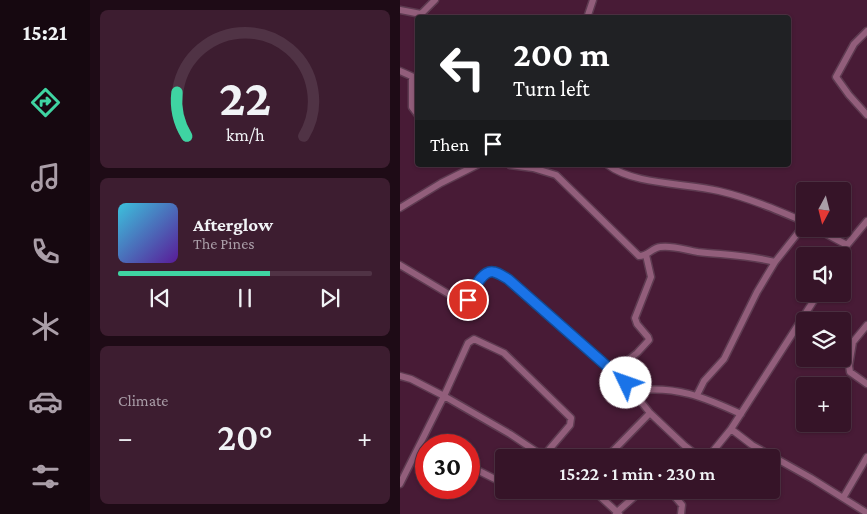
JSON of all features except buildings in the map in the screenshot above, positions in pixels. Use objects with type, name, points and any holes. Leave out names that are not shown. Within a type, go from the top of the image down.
[{"type":"street","points":[[400,10],[420,14],[435,0]]},
{"type":"street","points":[[588,15],[593,0]]},
{"type":"street","points":[[867,31],[854,44],[836,77],[867,115]]},
{"type":"street","points":[[400,71],[414,78],[410,98],[412,108],[415,112]]},
{"type":"street","points":[[400,207],[472,167]]},
{"type":"street","points":[[525,167],[556,175],[639,256],[646,255],[657,247],[680,248],[696,252],[748,256],[775,262]]},
{"type":"street","points":[[611,167],[636,178],[720,191],[759,202],[796,219]]},
{"type":"street","points":[[834,238],[847,245],[864,230],[867,221]]},
{"type":"street","points":[[697,395],[704,381],[724,359],[757,292],[775,262],[796,235]]},
{"type":"street","points":[[613,372],[637,353],[649,340],[635,322],[651,277],[646,255]]},
{"type":"street","points":[[400,265],[462,302],[468,300],[484,274],[494,272],[508,279],[524,291],[613,372],[650,413],[698,456],[709,456],[731,429],[796,329]]},
{"type":"street","points":[[867,325],[853,342],[850,370],[853,375],[867,384]]},
{"type":"street","points":[[429,434],[468,343],[474,339],[504,353],[571,418],[571,423],[567,430],[550,449]]},
{"type":"street","points":[[400,376],[444,396],[532,449]]},
{"type":"street","points":[[633,392],[650,389],[697,395],[741,414]]},
{"type":"street","points":[[615,449],[650,413]]},
{"type":"street","points":[[731,429],[752,445],[867,513]]},
{"type":"street","points":[[843,498],[867,457]]},
{"type":"street","points":[[400,484],[415,459]]},
{"type":"street","points":[[480,471],[495,479]]},
{"type":"street","points":[[602,499],[617,513],[632,499]]},
{"type":"street","points":[[676,499],[681,504],[681,514]]},
{"type":"route","points":[[468,300],[484,274],[494,272],[508,279],[524,291],[626,383]]}]
